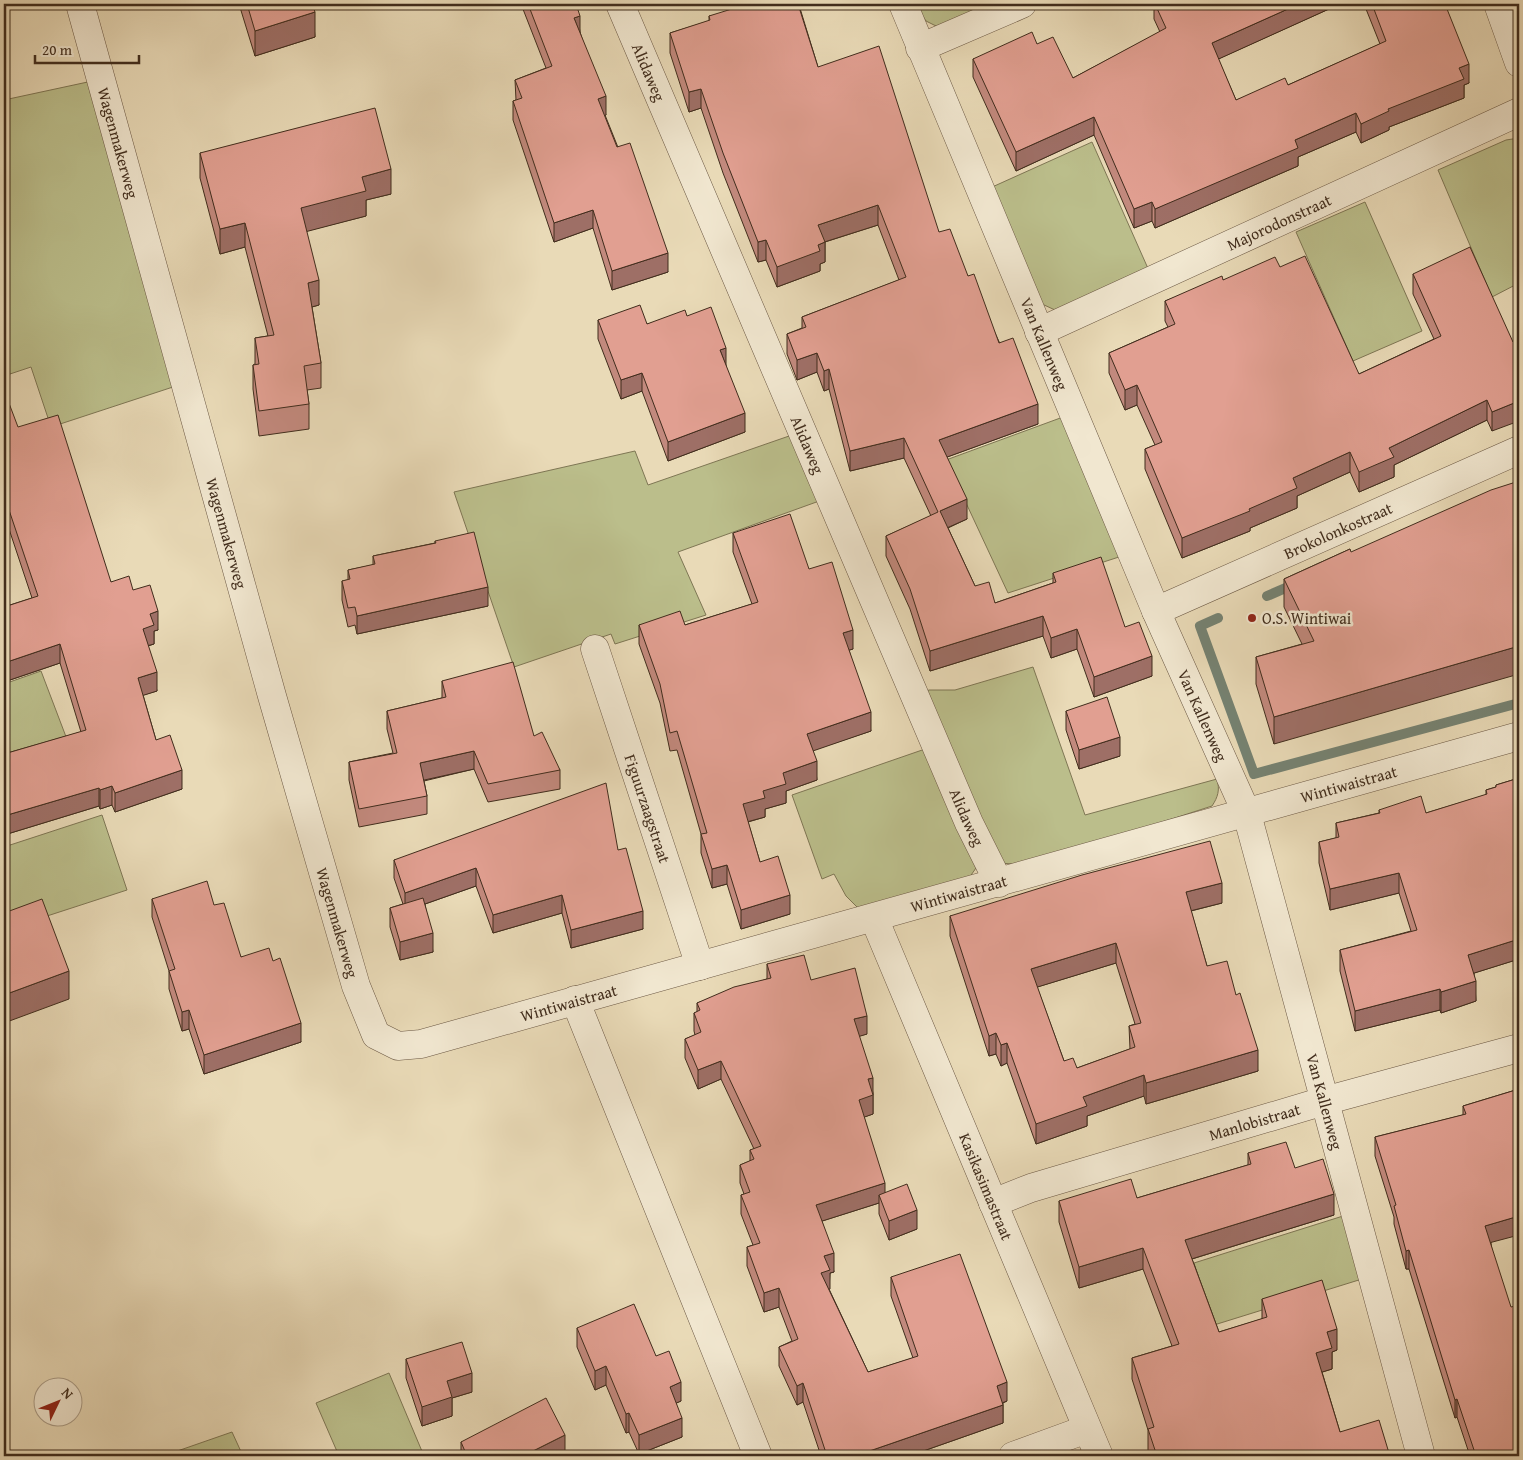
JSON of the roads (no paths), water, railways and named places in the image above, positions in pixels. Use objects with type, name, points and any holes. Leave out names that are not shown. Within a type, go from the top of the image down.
[{"type":"street","name":"Wagenmakerweg","points":[[80,4],[270,687],[356,986],[376,1035],[398,1046]]},
{"type":"street","name":"Alidaweg","points":[[620,4],[969,823],[999,882]]},
{"type":"street","name":"Van Kallenweg","points":[[903,4],[1156,610],[1246,814],[1421,1456]]},
{"type":"street","points":[[920,48],[1022,4]]},
{"type":"street","points":[[1498,4],[1519,63]]},
{"type":"street","name":"Majorodonstraat","points":[[1039,332],[1519,112]]},
{"type":"street","name":"Brokolonkostraat","points":[[1156,610],[1519,450]]},
{"type":"street","name":"Figuurzaagstraat","points":[[595,649],[700,966]]},
{"type":"street","name":"Wintiwaistraat","points":[[398,1046],[421,1044],[1519,736]]},
{"type":"street","name":"Kasikasimastraat","points":[[874,918],[1087,1429],[1100,1456]]},
{"type":"street","points":[[575,1000],[756,1456]]},
{"type":"street","name":"Manlobistraat","points":[[993,1204],[1030,1188],[1324,1102],[1519,1048]]},
{"type":"street","points":[[1013,1456],[1087,1429]]},
{"type":"waterway","points":[[1267,596],[1297,583]]},
{"type":"waterway","points":[[1218,618],[1200,626],[1254,774],[1519,703]]},
{"type":"place","name":"O.S. Wintiwai","points":[[1252,618]]}]
